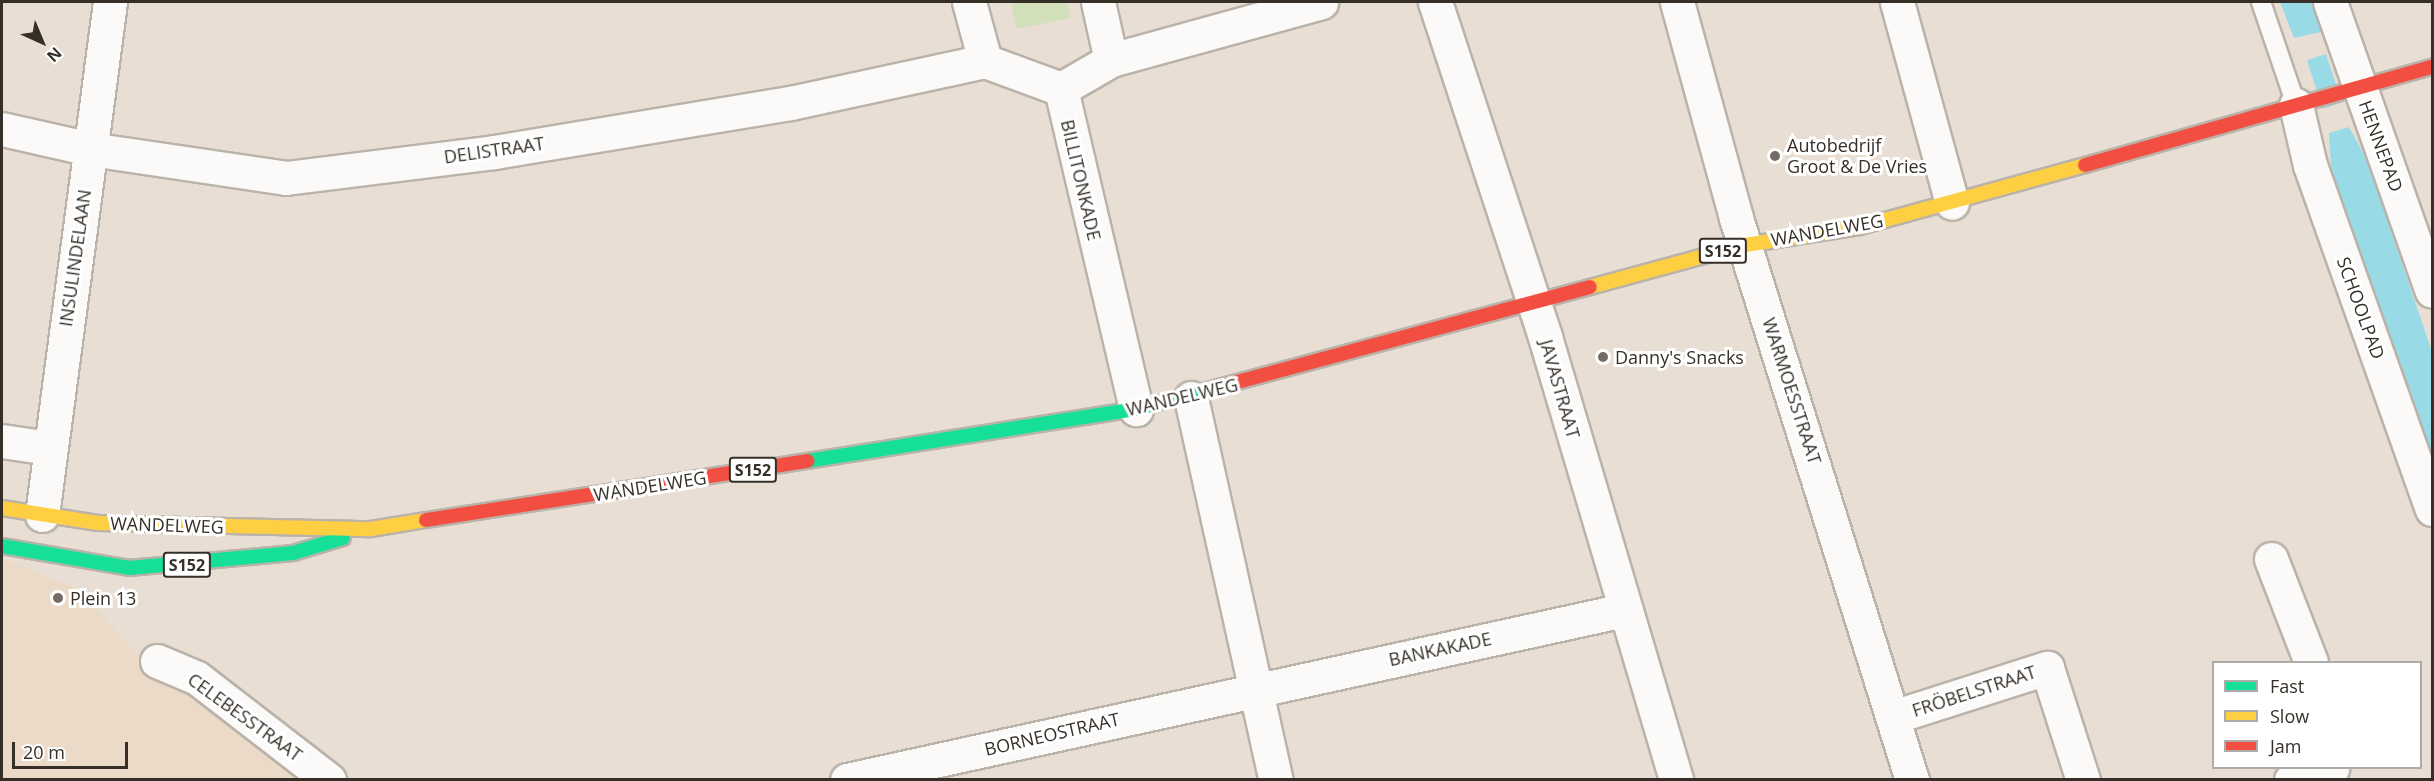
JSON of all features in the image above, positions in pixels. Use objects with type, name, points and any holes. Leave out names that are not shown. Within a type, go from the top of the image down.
[{"type":"main road","name":"WANDELWEG","points":[[42,515],[98,523],[371,529],[1136,409],[1191,398],[1534,306],[1745,245],[1860,227],[1952,203],[2433,67]]},
{"type":"main road","name":"S152","points":[[2,508],[42,515]]},
{"type":"main road","name":"S152","points":[[2,546],[129,568],[164,567],[293,553],[371,529]]},
{"type":"street","name":"INSULINDELAAN","points":[[42,515],[49,448],[110,2]]},
{"type":"street","points":[[969,2],[985,62],[1061,89],[1111,60],[1321,2]]},
{"type":"street","points":[[1098,2],[1111,60]]},
{"type":"street","name":"JAVASTRAAT","points":[[1435,2],[1534,306],[1676,780]]},
{"type":"street","name":"WARMOESSTRAAT","points":[[1677,2],[1745,245],[1912,780]]},
{"type":"street","points":[[1897,2],[1952,203]]},
{"type":"street","name":"HENNEPAD","points":[[2330,2],[2355,89],[2433,291]]},
{"type":"street","name":"DELISTRAAT","points":[[2,129],[90,149],[286,178],[494,152],[780,105],[985,62]]},
{"type":"street","name":"BILLITONKADE","points":[[1061,89],[1136,409]]},
{"type":"street","name":"SCHOOLPAD","points":[[2304,104],[2310,165],[2433,509]]},
{"type":"street","points":[[1191,398],[1276,780]]},
{"type":"street","points":[[2,441],[49,448]]},
{"type":"street","points":[[2271,559],[2310,661]]},
{"type":"street","name":"BANKAKADE","points":[[1257,688],[1624,610]]},
{"type":"street","name":"CELEBESSTRAAT","points":[[157,661],[197,678],[329,780]]},
{"type":"street","name":"FRÖBELSTRAAT","points":[[1893,717],[2046,668],[2083,780]]},
{"type":"street","name":"BORNEOSTRAAT","points":[[847,780],[1257,688]]},
{"type":"street","points":[[2291,780],[2329,769]]},
{"type":"lane","points":[[2261,2],[2304,104]]},
{"type":"shaded area","points":[[2,558],[77,589],[151,668],[301,779],[2,779]]},
{"type":"green space","points":[[1011,2],[1067,2],[1071,18],[1017,29]]},
{"type":"water","points":[[2280,2],[2314,2],[2325,31],[2294,38]]},
{"type":"water","points":[[2326,54],[2342,103],[2323,109],[2307,60]]},
{"type":"water","points":[[2349,127],[2367,160],[2432,352],[2432,455],[2331,168],[2329,133]]},
{"type":"traffic: fast","points":[[807,461],[1136,409],[1219,387]]},
{"type":"traffic: fast","points":[[2,546],[129,568],[293,553],[343,538]]},
{"type":"traffic: slow","points":[[1590,287],[1745,245],[1860,227],[2085,165]]},
{"type":"traffic: slow","points":[[2,508],[98,523],[371,529],[426,520]]},
{"type":"traffic: jam","points":[[2085,165],[2432,67]]},
{"type":"traffic: jam","points":[[1219,387],[1590,287]]},
{"type":"traffic: jam","points":[[426,520],[807,461]]},
{"type":"place","name":"Autobedrijf Groot & De Vries","points":[[1775,156]]},
{"type":"place","name":"Danny's Snacks","points":[[1603,357]]},
{"type":"place","name":"Plein 13","points":[[58,598]]}]
